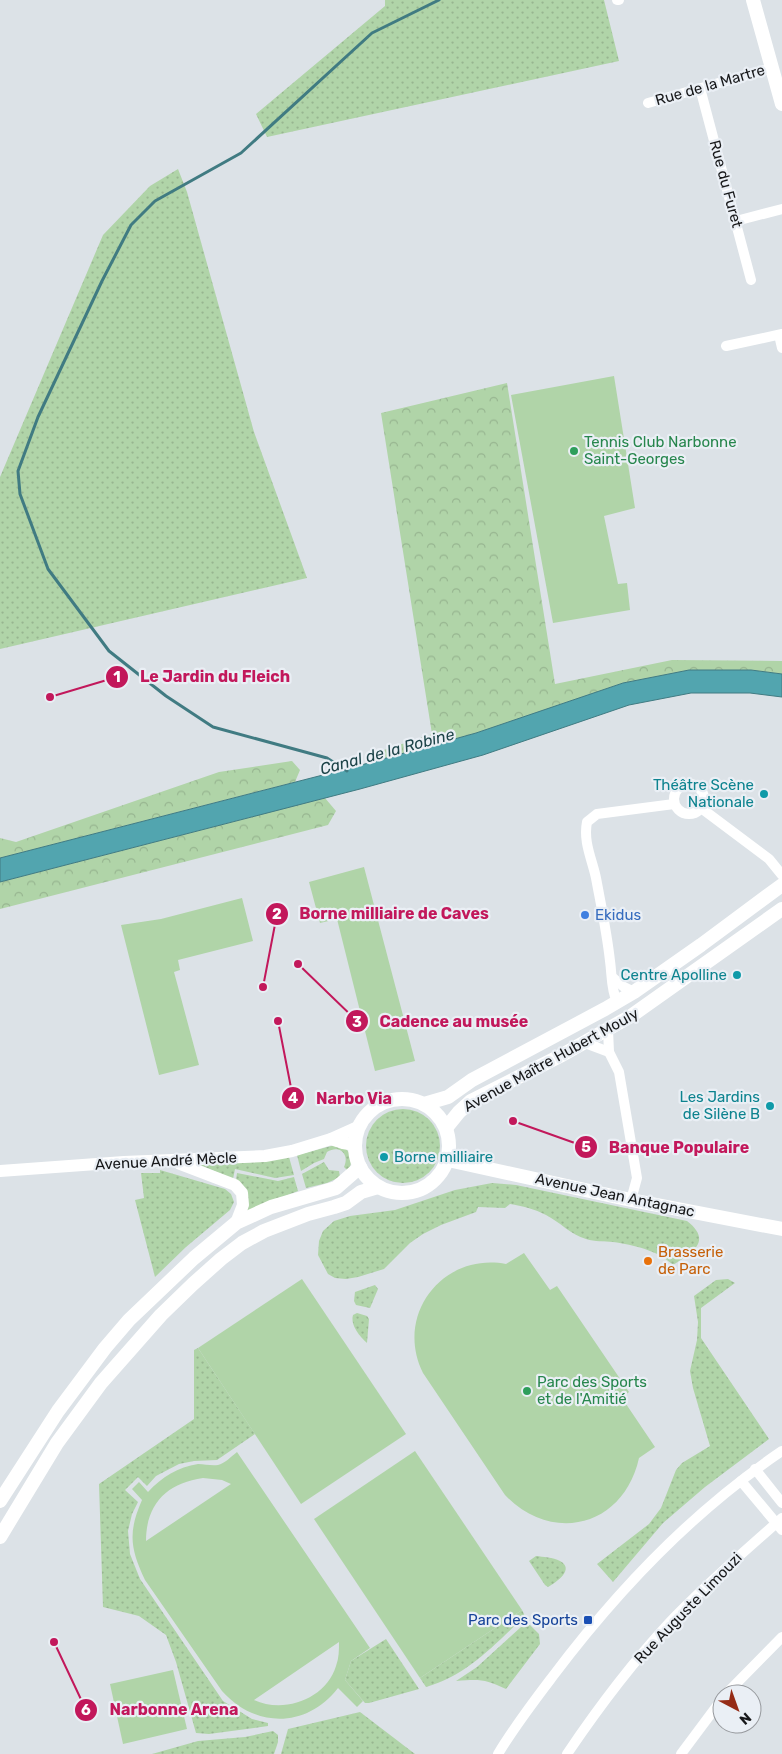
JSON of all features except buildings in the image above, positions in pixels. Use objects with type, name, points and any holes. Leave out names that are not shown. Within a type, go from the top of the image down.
[{"type":"main road","points":[[753,0],[776,71],[782,104]]},
{"type":"main road","name":"Avenue Maître Hubert Mouly","points":[[424,1104],[448,1097],[472,1080],[634,992],[782,886]]},
{"type":"main road","name":"Avenue Maître Hubert Mouly","points":[[446,1128],[471,1101],[608,1030],[658,998],[782,908]]},
{"type":"main road","points":[[403,1099],[424,1104],[433,1110],[446,1128],[450,1144],[448,1160],[442,1173],[432,1184],[419,1191],[405,1194],[391,1192],[378,1187],[368,1179],[360,1167],[356,1156],[355,1145],[360,1126],[370,1112],[386,1102],[403,1099]]},
{"type":"main road","name":"Avenue Jean Antagnac","points":[[448,1160],[632,1200],[782,1229]]},
{"type":"main road","points":[[0,1501],[58,1411],[105,1348],[129,1320],[194,1258],[236,1223],[271,1207],[336,1188],[360,1167]]},
{"type":"main road","points":[[0,1537],[57,1443],[101,1383],[144,1333],[193,1284],[235,1248],[264,1231],[308,1214],[346,1203],[361,1192],[378,1187]]},
{"type":"street","name":"Rue de la Martre","points":[[648,103],[700,88],[776,71]]},
{"type":"street","name":"Rue du Furet","points":[[700,88],[751,280]]},
{"type":"street","points":[[736,221],[782,209]]},
{"type":"street","points":[[726,346],[780,335],[782,348]]},
{"type":"street","points":[[684,784],[693,784],[701,789],[704,799],[701,808],[694,814],[680,812],[674,804],[674,794],[677,789],[684,784]]},
{"type":"street","points":[[617,1002],[613,994],[612,977],[595,875],[588,851],[585,832],[587,822],[597,814],[674,804]]},
{"type":"street","points":[[701,808],[769,859],[782,875]]},
{"type":"street","points":[[612,977],[624,987],[634,992]]},
{"type":"street","points":[[608,1030],[609,1052],[619,1072],[637,1178],[632,1200]]},
{"type":"street","points":[[585,1043],[609,1052]]},
{"type":"street","name":"Avenue André Mècle","points":[[0,1171],[132,1162],[266,1156],[292,1151],[331,1139],[360,1126]]},
{"type":"street","points":[[331,1139],[355,1145]]},
{"type":"street","points":[[173,1161],[235,1185],[242,1193],[243,1205],[236,1223]]},
{"type":"street","points":[[498,1754],[506,1740],[589,1630],[660,1552],[756,1469],[782,1451]]},
{"type":"street","points":[[756,1469],[782,1503]]},
{"type":"street","points":[[742,1481],[780,1524]]},
{"type":"street","name":"Rue Auguste Limouzi","points":[[567,1754],[626,1673],[670,1622],[729,1564],[780,1524]]},
{"type":"street","points":[[736,1684],[782,1637]]},
{"type":"street","points":[[680,1754],[712,1712]]},
{"type":"green space","points":[[385,0],[604,0],[619,61],[267,137],[256,114],[385,6]]},
{"type":"green space","points":[[178,169],[187,192],[254,432],[307,578],[0,649],[0,477],[103,235],[150,186]]},
{"type":"green space","name":"Tennis Club Narbonne Saint-Georges","points":[[614,376],[635,508],[604,516],[618,584],[627,583],[630,610],[553,623],[511,395]]},
{"type":"green space","points":[[507,383],[555,684],[672,660],[782,661],[782,674],[751,670],[689,670],[623,683],[476,733],[374,761],[372,754],[432,734],[381,413]]},
{"type":"green space","points":[[292,761],[300,770],[295,782],[0,858],[0,838],[16,842],[219,772]]},
{"type":"green space","points":[[325,798],[336,811],[328,825],[0,909],[0,882]]},
{"type":"green space","points":[[364,867],[415,1061],[375,1071],[337,919],[320,923],[309,882]]},
{"type":"green space","points":[[242,898],[253,941],[178,960],[180,970],[174,972],[199,1065],[159,1075],[121,925],[161,919]]},
{"type":"green space","points":[[403,1109],[424,1115],[434,1125],[440,1146],[434,1167],[424,1177],[403,1183],[382,1177],[372,1167],[366,1146],[372,1125],[382,1115]]},
{"type":"green space","points":[[335,1145],[344,1147],[351,1155],[351,1164],[348,1171],[344,1167],[346,1163],[345,1155],[336,1149],[327,1152],[324,1159],[301,1171],[297,1155]]},
{"type":"green space","points":[[289,1157],[294,1175],[275,1178],[235,1169],[233,1179],[200,1165]]},
{"type":"green space","points":[[324,1162],[329,1170],[339,1171],[340,1177],[327,1183],[306,1188],[302,1174]]},
{"type":"green space","points":[[160,1170],[225,1189],[231,1194],[234,1202],[230,1210],[186,1247],[155,1277],[135,1200],[144,1198],[141,1173],[160,1173]]},
{"type":"green space","points":[[237,1173],[278,1181],[294,1177],[298,1191],[247,1211],[236,1180]]},
{"type":"green space","points":[[492,1183],[516,1185],[687,1221],[695,1228],[699,1241],[693,1251],[673,1265],[645,1249],[621,1243],[593,1241],[581,1237],[542,1213],[510,1204],[505,1208],[478,1207],[476,1212],[423,1234],[410,1243],[384,1269],[358,1277],[335,1278],[328,1274],[318,1255],[319,1241],[323,1231],[334,1221],[350,1216],[395,1210],[455,1190]]},
{"type":"green space","points":[[524,1253],[550,1290],[557,1286],[629,1392],[622,1398],[655,1447],[639,1458],[631,1481],[618,1500],[603,1513],[584,1521],[565,1523],[544,1520],[524,1511],[505,1495],[423,1373],[416,1351],[415,1330],[420,1310],[430,1292],[444,1278],[462,1268],[483,1263],[506,1264]]},
{"type":"green space","points":[[302,1279],[406,1434],[301,1504],[198,1348]]},
{"type":"green space","points":[[728,1279],[735,1283],[701,1308],[701,1338],[769,1439],[705,1487],[663,1523],[613,1582],[597,1564],[649,1524],[661,1508],[676,1470],[682,1463],[710,1446],[690,1371],[697,1340],[698,1322],[694,1296],[716,1280]]},
{"type":"green space","points":[[375,1285],[378,1289],[370,1308],[356,1305],[354,1301],[355,1292]]},
{"type":"green space","points":[[357,1313],[367,1316],[369,1319],[367,1343],[354,1327],[352,1319],[353,1315]]},
{"type":"green space","points":[[198,1348],[255,1434],[217,1460],[179,1464],[156,1476],[147,1486],[138,1477],[125,1490],[138,1502],[132,1514],[128,1531],[130,1554],[140,1579],[223,1701],[252,1719],[268,1723],[268,1726],[209,1734],[196,1733],[176,1662],[166,1635],[139,1616],[103,1607],[99,1484],[194,1419],[194,1350]]},
{"type":"green space","points":[[415,1451],[522,1610],[420,1678],[314,1519]]},
{"type":"green space","points":[[237,1452],[370,1648],[351,1661],[345,1680],[363,1701],[357,1707],[338,1688],[326,1701],[312,1711],[297,1717],[281,1719],[265,1717],[250,1712],[235,1703],[222,1691],[145,1580],[136,1558],[133,1540],[134,1521],[142,1500],[132,1489],[139,1482],[148,1492],[165,1477],[177,1470],[198,1464],[218,1465]],"holes":[[[203,1478],[222,1480],[231,1484],[146,1541],[150,1516],[161,1498],[169,1490],[179,1485]],[[339,1642],[338,1660],[331,1678],[314,1695],[290,1704],[266,1704],[254,1700]]]},
{"type":"green space","points":[[536,1556],[560,1561],[566,1568],[563,1575],[548,1587],[529,1561]]},
{"type":"green space","points":[[522,1610],[525,1616],[480,1658],[455,1675],[426,1687],[420,1678]]},
{"type":"green space","points":[[530,1625],[539,1634],[540,1644],[506,1689],[482,1680],[456,1681],[477,1667],[521,1627]]},
{"type":"green space","points":[[386,1639],[419,1689],[365,1703],[345,1680],[351,1661]]},
{"type":"green space","points":[[173,1670],[187,1729],[123,1744],[110,1684]]},
{"type":"green space","points":[[360,1712],[415,1754],[281,1754],[288,1729]]},
{"type":"green space","points":[[273,1731],[278,1735],[274,1754],[152,1754],[198,1741],[245,1737]]},
{"type":"water","points":[[689,670],[751,670],[782,674],[782,697],[750,693],[691,693],[629,705],[483,755],[360,789],[0,882],[0,858],[354,767],[476,733],[623,683]]},
{"type":"waterway","name":"Canal de la Robine","points":[[347,771],[327,758],[213,727],[166,696],[109,651],[48,569],[20,494],[18,471],[38,417],[102,281],[131,225],[155,201],[241,153],[372,33],[439,0]]},
{"type":"place","name":"Tennis Club Narbonne Saint-Georges","points":[[574,451]]},
{"type":"place","name":"Le Jardin du Fleich","points":[[50,697]]},
{"type":"place","name":"Théâtre Scène Nationale","points":[[764,794]]},
{"type":"place","name":"Ekidus","points":[[585,915]]},
{"type":"place","name":"Cadence au musée","points":[[298,964]]},
{"type":"place","name":"Centre Apolline","points":[[737,975]]},
{"type":"place","name":"Borne milliaire de Caves","points":[[263,987]]},
{"type":"place","name":"Narbo Via","points":[[278,1021]]},
{"type":"place","name":"Les Jardins de Silène B","points":[[770,1106]]},
{"type":"place","name":"Banque Populaire","points":[[513,1121]]},
{"type":"place","name":"Borne milliaire","points":[[384,1157]]},
{"type":"place","name":"Brasserie de Parc","points":[[648,1261]]},
{"type":"place","name":"Parc des Sports et de l'Amitié","points":[[527,1391]]},
{"type":"place","name":"Parc des Sports","points":[[588,1620]]},
{"type":"place","name":"Narbonne Arena","points":[[54,1642]]}]
